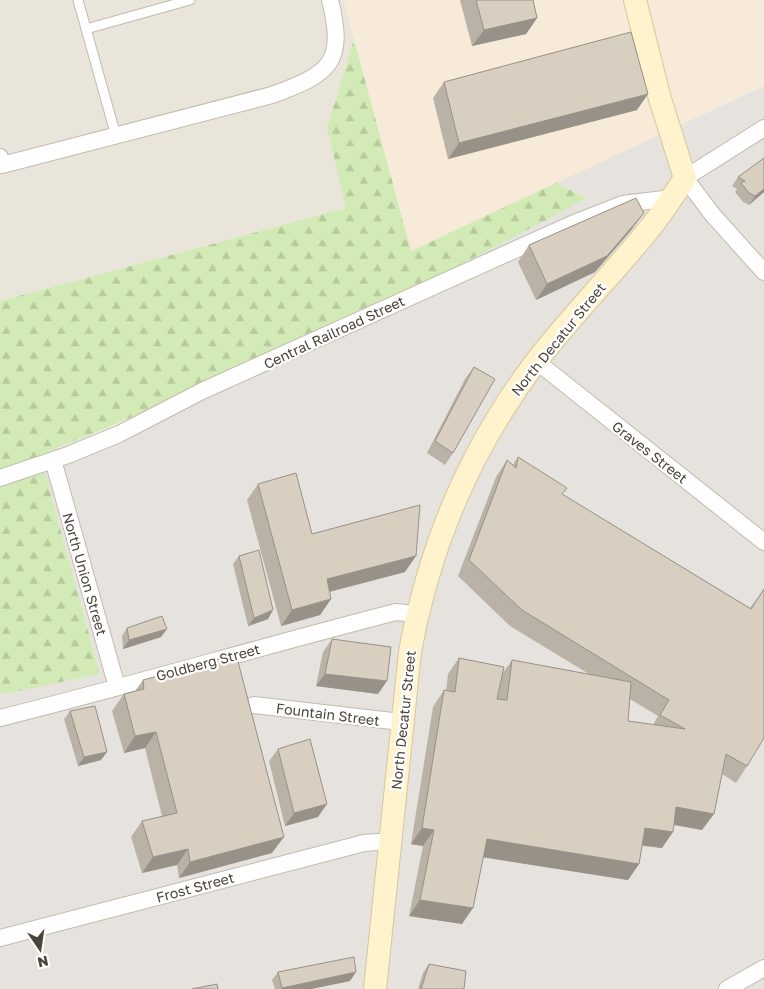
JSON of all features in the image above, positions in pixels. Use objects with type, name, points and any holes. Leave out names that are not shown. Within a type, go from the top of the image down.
[{"type":"street","points":[[0,157],[2,165],[272,95],[308,82],[327,67],[336,48],[337,27],[330,0]]},
{"type":"street","points":[[635,0],[660,99],[685,178],[712,214],[764,272]]},
{"type":"street","points":[[685,178],[764,128]]},
{"type":"street","name":"North Decatur Street","points":[[375,989],[401,722],[416,614],[432,558],[451,509],[491,428],[536,361],[652,227],[685,178]]},
{"type":"street","name":"Central Railroad Street","points":[[0,478],[119,434],[202,392],[572,224],[623,204],[672,198]]},
{"type":"street","name":"Graves Street","points":[[536,361],[764,542]]},
{"type":"street","name":"North Union Street","points":[[53,460],[117,687]]},
{"type":"street","name":"Goldberg Street","points":[[0,718],[386,614],[396,612],[416,614]]},
{"type":"street","name":"Fountain Street","points":[[254,705],[401,722]]},
{"type":"street","name":"Frost Street","points":[[0,938],[364,843],[390,841]]},
{"type":"street","points":[[727,989],[764,968]]},
{"type":"lane","points":[[78,0],[116,136]]},
{"type":"lane","points":[[86,29],[190,0]]},
{"type":"shaded area","points":[[0,0],[344,0],[354,39],[328,128],[346,208],[0,301]]},
{"type":"shaded area","points":[[344,0],[764,0],[764,86],[411,251]]},
{"type":"shaded area","points":[[764,86],[764,989],[0,989],[0,692],[4,693],[100,674],[40,455],[151,411],[587,198],[556,183]]},
{"type":"green space","points":[[354,39],[411,251],[556,183],[587,198],[453,268],[317,335],[110,427],[40,455],[100,674],[4,694],[0,692],[0,301],[346,208],[327,128]]},
{"type":"building","points":[[476,0],[533,0],[537,18],[484,30]]},
{"type":"building","points":[[631,32],[648,94],[459,143],[444,82]]},
{"type":"building","points":[[764,158],[764,189],[755,196],[749,193],[741,183],[745,181],[738,177]]},
{"type":"building","points":[[636,198],[644,213],[607,256],[547,284],[529,245]]},
{"type":"building","points":[[474,367],[495,379],[453,453],[435,441]]},
{"type":"building","points":[[518,457],[567,488],[562,494],[751,609],[764,589],[764,738],[747,766],[726,754],[714,814],[676,807],[673,832],[645,828],[639,864],[487,839],[473,908],[420,900],[434,830],[422,828],[444,690],[455,692],[459,658],[504,667],[497,699],[507,700],[512,660],[631,682],[628,721],[685,729],[660,715],[669,700],[522,610],[469,560],[507,460],[516,468]]},
{"type":"building","points":[[296,473],[312,534],[420,505],[416,556],[327,579],[331,599],[292,610],[258,484]]},
{"type":"building","points":[[259,550],[273,610],[254,618],[239,556]]},
{"type":"building","points":[[162,616],[167,629],[129,640],[127,628]]},
{"type":"building","points":[[332,639],[391,647],[387,681],[325,674]]},
{"type":"building","points":[[236,654],[284,837],[190,862],[188,849],[153,857],[142,821],[177,813],[156,732],[135,736],[124,694],[144,689],[143,680]]},
{"type":"building","points":[[95,706],[107,752],[84,757],[70,711]]},
{"type":"building","points":[[310,739],[327,804],[294,813],[278,749]]},
{"type":"building","points":[[354,957],[356,972],[282,988],[278,972]]},
{"type":"building","points":[[429,964],[466,971],[464,989],[421,989]]},
{"type":"building","points":[[217,984],[218,989],[192,989]]}]
